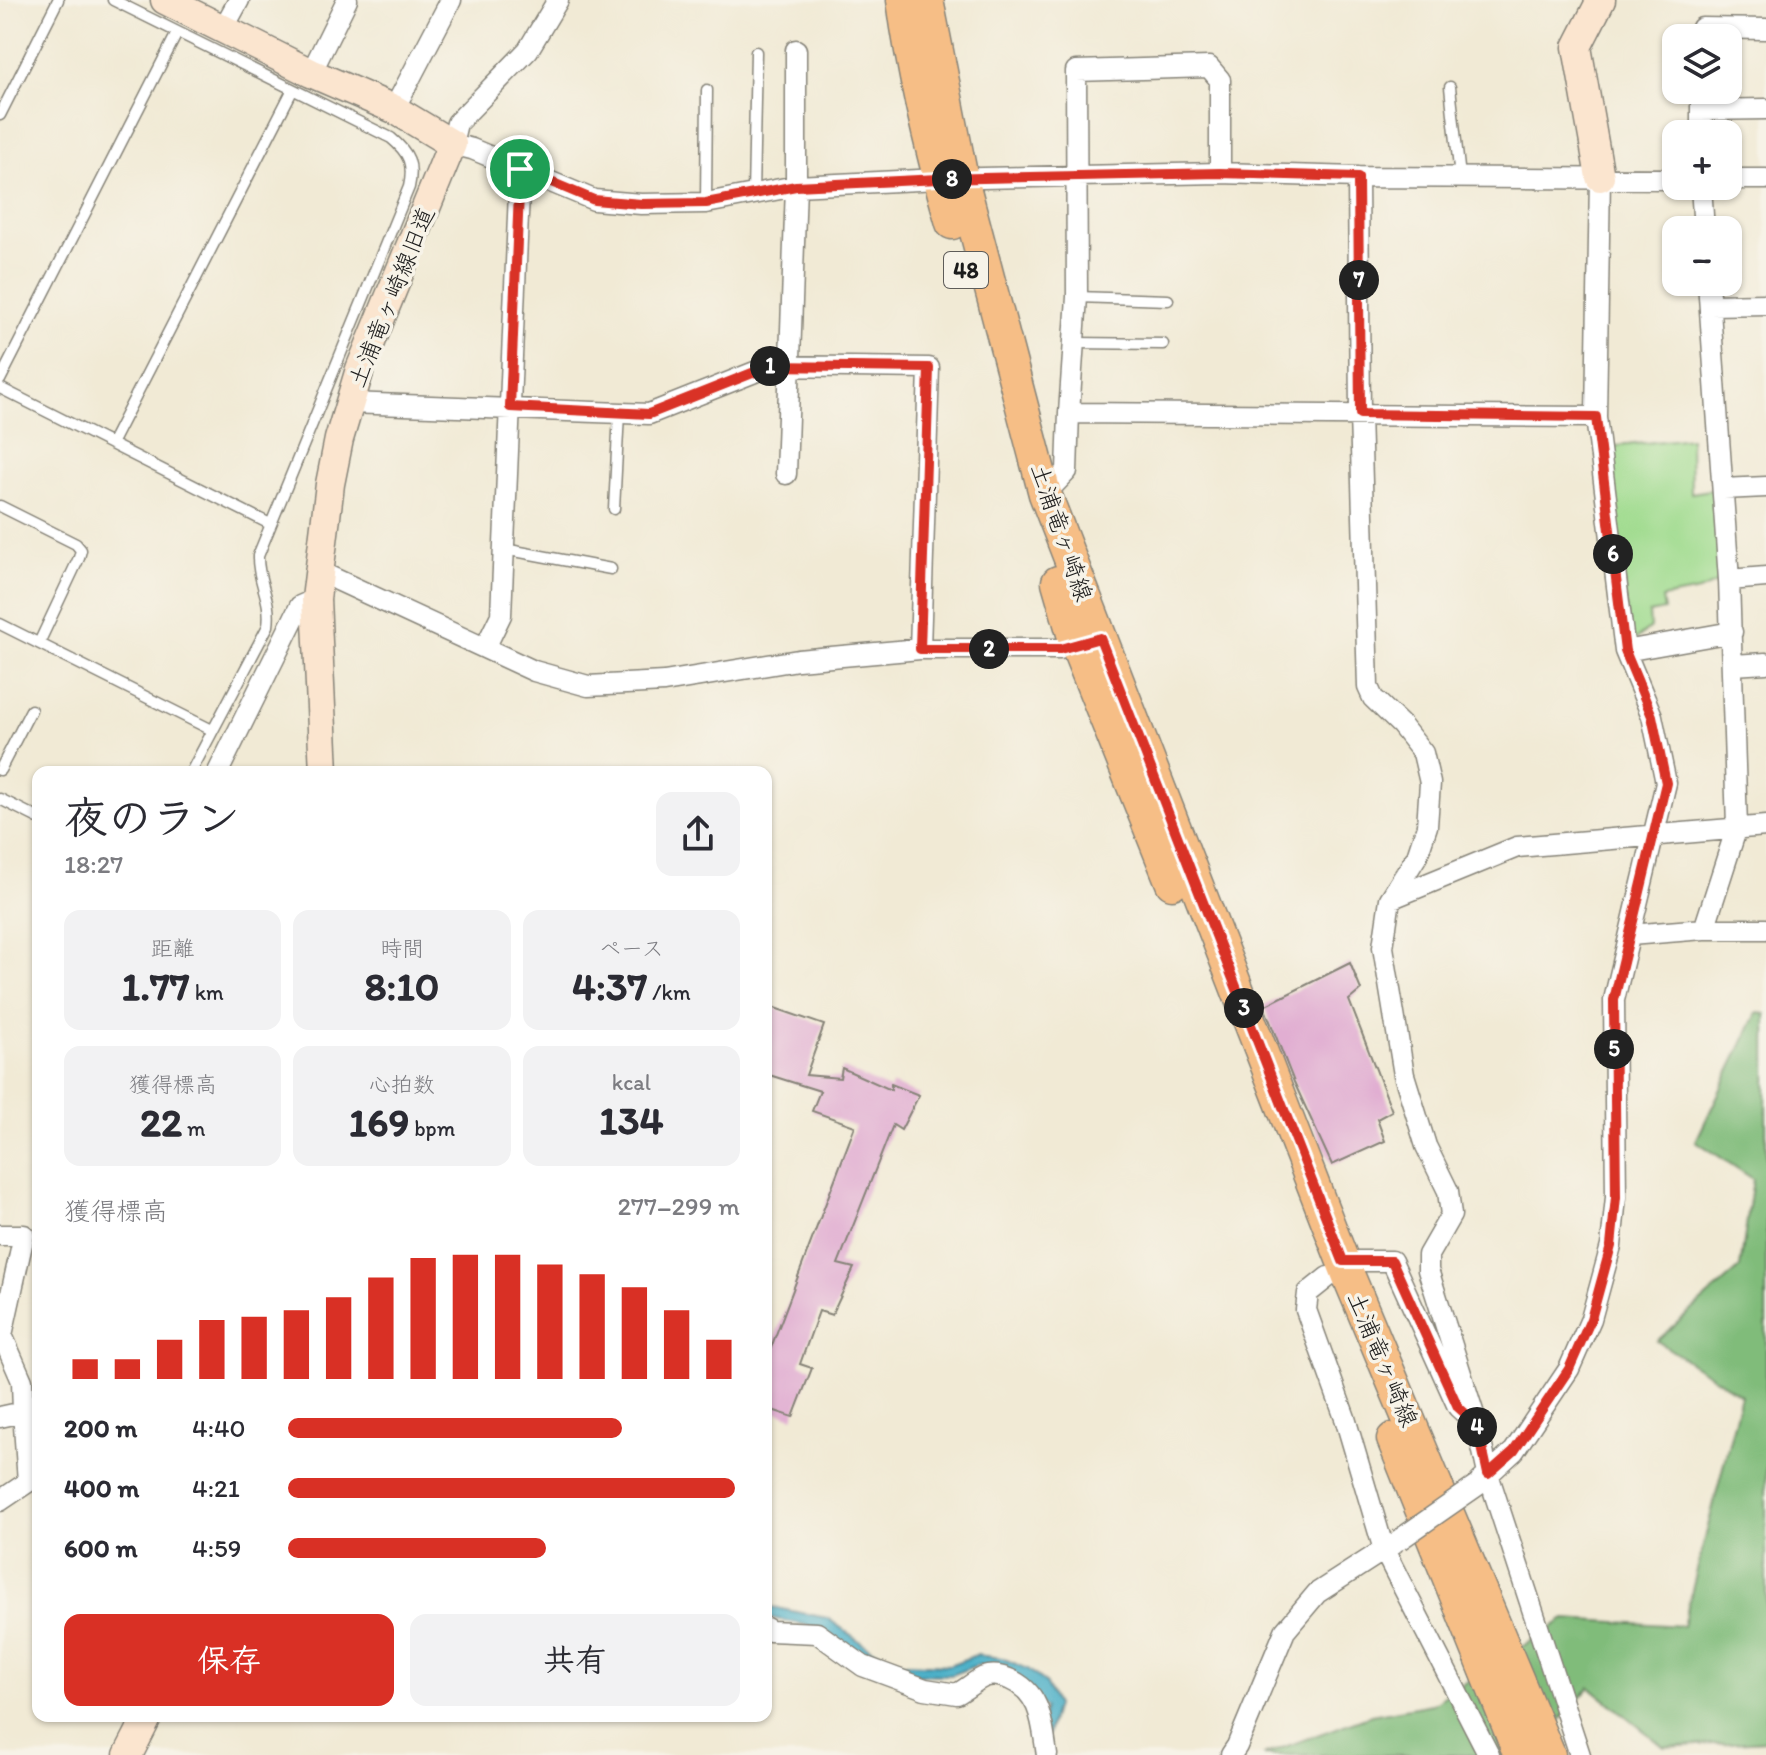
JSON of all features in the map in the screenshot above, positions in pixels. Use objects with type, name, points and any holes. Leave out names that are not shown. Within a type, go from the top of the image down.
[{"type":"main road","name":"土浦竜ヶ崎線","points":[[903,0],[908,42],[1088,641]]},
{"type":"main road","name":"土浦竜ヶ崎線","points":[[927,0],[951,179],[1088,641],[1336,1269],[1520,1755]]},
{"type":"main road","name":"土浦竜ヶ崎線","points":[[1336,1269],[1549,1755]]},
{"type":"street","points":[[165,0],[223,29],[301,82],[394,109],[452,144],[472,149],[594,200],[641,204],[706,203],[796,186],[1220,173],[1662,179]]},
{"type":"street","points":[[223,29],[239,0]]},
{"type":"street","points":[[301,82],[347,0]]},
{"type":"street","points":[[394,109],[451,0]]},
{"type":"street","points":[[452,144],[457,123],[528,50],[558,0]]},
{"type":"street","points":[[1231,1755],[1285,1631],[1317,1593],[1392,1545],[1483,1480],[1514,1451],[1569,1369],[1591,1319],[1607,1261],[1616,1197],[1614,1000],[1666,783],[1652,716],[1625,651],[1596,417],[1600,177],[1577,47],[1601,0]]},
{"type":"street","points":[[1742,26],[1766,16]]},
{"type":"street","points":[[1742,29],[1766,29]]},
{"type":"street","points":[[786,474],[796,186],[796,50]]},
{"type":"street","points":[[1045,494],[1067,471],[1077,297],[1076,71],[1209,67],[1220,80],[1220,173]]},
{"type":"street","points":[[1730,104],[1766,109]]},
{"type":"street","name":"土浦竜ヶ崎線旧道","points":[[324,766],[317,585],[330,484],[349,403],[452,144]]},
{"type":"street","points":[[485,648],[501,615],[520,169]]},
{"type":"street","points":[[1358,177],[1360,414],[1368,687],[1373,698],[1401,725],[1423,753],[1430,783],[1427,826],[1417,856],[1390,899],[1383,947],[1404,1075],[1426,1146],[1448,1191],[1451,1215],[1428,1255],[1428,1270],[1477,1424],[1483,1480],[1580,1755]]},
{"type":"street","points":[[1742,179],[1766,179]]},
{"type":"street","points":[[1704,929],[1737,827],[1732,632],[1709,296]]},
{"type":"street","points":[[1710,305],[1766,304]]},
{"type":"street","points":[[349,403],[649,414],[770,366],[929,368],[920,649]]},
{"type":"street","points":[[1069,413],[1596,417]]},
{"type":"street","points":[[1723,489],[1766,487]]},
{"type":"street","points":[[1729,580],[1766,577]]},
{"type":"street","points":[[221,766],[300,606],[317,585],[485,648],[534,671],[588,686],[664,682],[798,660],[920,649],[1060,649],[1088,641]]},
{"type":"street","points":[[1625,651],[1732,632]]},
{"type":"street","points":[[1733,665],[1766,663]]},
{"type":"street","points":[[1390,899],[1517,847],[1766,826]]},
{"type":"street","points":[[1630,935],[1704,929],[1766,929]]},
{"type":"street","points":[[0,1235],[31,1238],[2,1335],[30,1384],[23,1412],[28,1482],[0,1501]]},
{"type":"street","points":[[1477,1424],[1458,1407],[1392,1261],[1336,1269],[1308,1293],[1306,1310],[1392,1545],[1489,1755]]},
{"type":"street","points":[[0,1417],[23,1412]]},
{"type":"street","points":[[772,1631],[817,1633],[863,1666],[925,1689],[957,1694],[982,1678],[998,1675],[1016,1682],[1030,1693],[1040,1711],[1047,1755]]},
{"type":"street","points":[[128,1755],[145,1722]]},
{"type":"lane","points":[[0,115],[58,0]]},
{"type":"lane","points":[[113,0],[177,33],[301,82],[391,138],[404,149],[412,172],[409,187],[258,556],[258,569],[268,598],[268,626],[194,766]]},
{"type":"lane","points":[[0,380],[177,33]]},
{"type":"lane","points":[[753,194],[756,52]]},
{"type":"lane","points":[[111,444],[301,82]]},
{"type":"lane","points":[[1450,87],[1460,177]]},
{"type":"lane","points":[[706,203],[707,90]]},
{"type":"lane","points":[[1077,297],[1168,300]]},
{"type":"lane","points":[[1074,343],[1163,344]]},
{"type":"lane","points":[[0,388],[270,524]]},
{"type":"lane","points":[[614,509],[619,413]]},
{"type":"lane","points":[[0,506],[76,544],[81,550],[39,643]]},
{"type":"lane","points":[[504,549],[611,569]]},
{"type":"lane","points":[[0,624],[212,730]]},
{"type":"lane","points":[[0,770],[31,710]]},
{"type":"lane","points":[[0,799],[32,815]]},
{"type":"green space","points":[[1690,438],[1691,493],[1717,489],[1723,580],[1699,591],[1662,598],[1664,610],[1649,613],[1650,628],[1630,644],[1609,447]]},
{"type":"green space","points":[[1757,1013],[1766,1014],[1766,1741],[1664,1747],[1590,1687],[1529,1755],[1263,1755],[1371,1715],[1432,1704],[1565,1619],[1683,1626],[1741,1395],[1657,1341],[1740,1268],[1753,1179],[1696,1141]]},
{"type":"water","points":[[772,1607],[827,1618],[871,1649],[903,1663],[949,1665],[976,1655],[1002,1658],[1028,1669],[1045,1683],[1056,1705],[1042,1755],[1032,1755],[1045,1708],[998,1669],[977,1665],[951,1675],[898,1674],[866,1660],[821,1628],[772,1618]]},
{"type":"building","points":[[1350,963],[1361,990],[1349,1000],[1392,1111],[1377,1119],[1385,1141],[1332,1165],[1264,1006]]},
{"type":"building","points":[[772,1007],[824,1025],[806,1075],[840,1078],[842,1068],[891,1090],[891,1084],[919,1095],[901,1130],[893,1125],[838,1264],[854,1268],[832,1315],[819,1311],[800,1364],[812,1368],[793,1417],[772,1410],[772,1345],[855,1126],[812,1111],[820,1091],[772,1076]]},
{"type":"route","points":[[520,169],[594,200],[641,204],[706,203],[796,186],[939,179],[1220,173],[1358,177],[1360,414],[1596,417],[1625,651],[1652,716],[1666,783],[1614,1000],[1616,1197],[1611,1246],[1591,1319],[1569,1369],[1514,1451],[1488,1474],[1477,1424],[1458,1407],[1392,1261],[1343,1261],[1100,638],[1060,649],[920,649],[929,368],[770,366],[649,414],[510,407],[520,169]]}]
